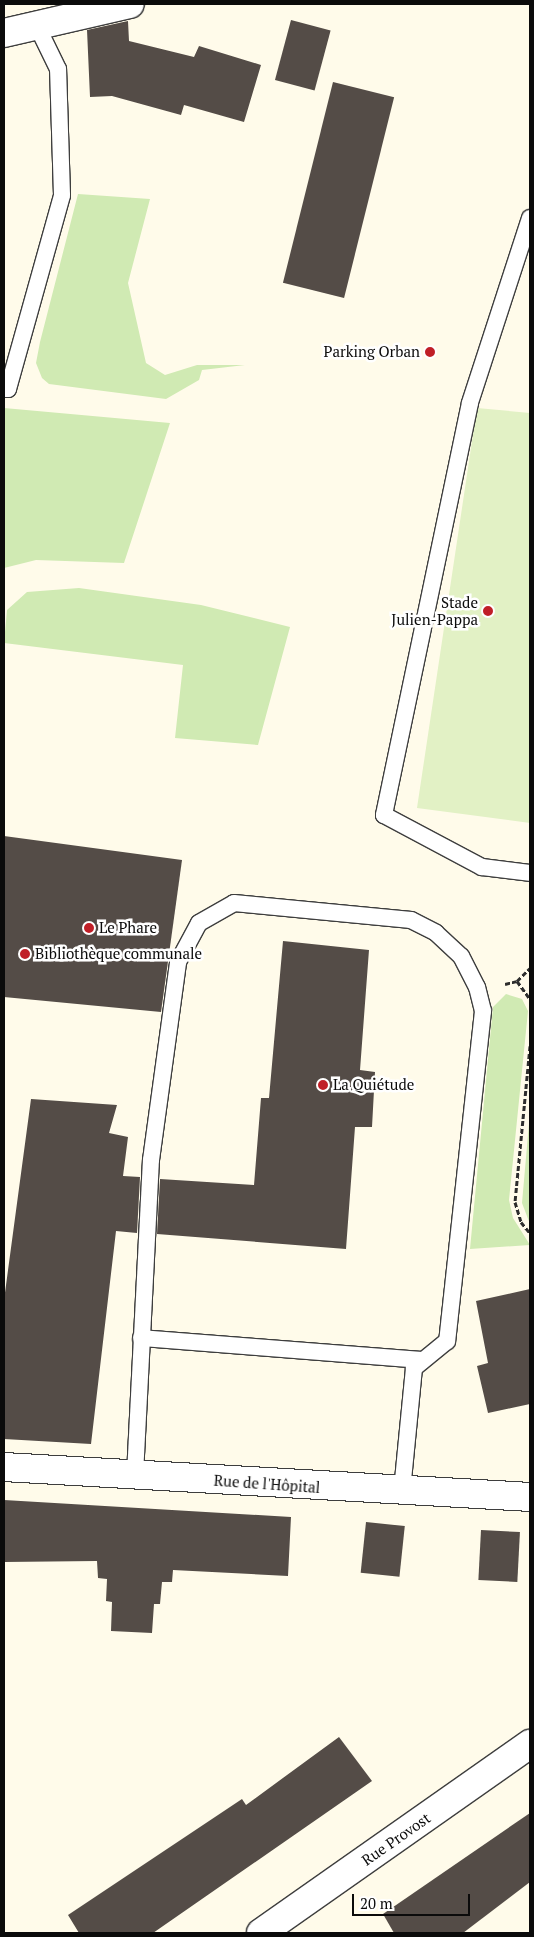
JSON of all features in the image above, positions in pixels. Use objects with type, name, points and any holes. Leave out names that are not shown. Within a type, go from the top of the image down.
[{"type":"street","points":[[4,33],[130,4]]},
{"type":"street","name":"Rue de l'Hôpital","points":[[4,1467],[530,1497]]},
{"type":"street","name":"Rue Provost","points":[[261,1933],[530,1744]]},
{"type":"lane","points":[[4,389],[8,389],[62,195],[58,69],[37,26]]},
{"type":"lane","points":[[530,218],[470,403],[384,815],[482,867],[530,873]]},
{"type":"lane","points":[[135,1475],[151,1160],[178,962],[199,923],[234,903],[411,920],[436,933],[461,956],[477,987],[483,1011],[448,1340],[420,1360],[414,1368],[402,1491]]},
{"type":"lane","points":[[141,1338],[420,1360]]},
{"type":"path","points":[[530,968],[517,981],[530,999]]},
{"type":"path","points":[[530,1046],[516,1202],[521,1222],[530,1233]]},
{"type":"green space","points":[[78,194],[150,199],[128,283],[146,363],[165,375],[197,365],[245,365],[202,370],[199,380],[166,399],[49,384],[42,378],[36,363],[40,342]]},
{"type":"green space","points":[[4,408],[170,423],[124,563],[36,560],[4,568]]},
{"type":"green space","name":"Stade Julien-Pappa","points":[[477,408],[530,413],[530,823],[417,808]]},
{"type":"green space","points":[[79,588],[201,605],[290,627],[258,745],[175,738],[183,665],[4,643],[7,610],[27,592]]},
{"type":"green space","points":[[506,994],[522,999],[528,1011],[509,1200],[513,1218],[530,1245],[470,1249],[493,1007]]},
{"type":"green space","points":[[530,1112],[530,1224],[522,1203]]},
{"type":"building","points":[[291,20],[331,31],[315,90],[275,80]]},
{"type":"building","points":[[128,21],[129,41],[194,57],[199,46],[261,65],[244,122],[184,105],[181,115],[112,96],[90,97],[87,30]]},
{"type":"building","points":[[333,82],[394,97],[344,298],[283,283]]},
{"type":"building","name":"Le Phare","points":[[4,836],[182,860],[161,1012],[4,997]]},
{"type":"building","name":"La Quiétude","points":[[283,941],[369,950],[360,1070],[375,1072],[372,1127],[355,1127],[346,1249],[157,1234],[160,1179],[254,1185],[261,1098],[269,1098]]},
{"type":"building","points":[[31,1099],[117,1105],[109,1133],[128,1137],[123,1176],[140,1177],[137,1233],[116,1231],[91,1444],[4,1439],[4,1300]]},
{"type":"building","points":[[530,1289],[530,1404],[488,1413],[477,1366],[488,1363],[476,1301]]},
{"type":"building","points":[[4,1500],[291,1517],[288,1576],[173,1570],[172,1582],[162,1582],[160,1604],[154,1604],[152,1633],[111,1631],[112,1602],[106,1601],[107,1579],[98,1578],[97,1561],[4,1562]]},
{"type":"building","points":[[366,1522],[405,1526],[399,1577],[361,1573]]},
{"type":"building","points":[[481,1530],[520,1532],[517,1582],[478,1580]]},
{"type":"building","points":[[339,1737],[372,1781],[153,1933],[79,1933],[68,1915],[242,1799],[246,1805]]},
{"type":"building","points":[[530,1813],[530,1882],[463,1933],[394,1933],[383,1914]]},
{"type":"place","name":"Parking Orban","points":[[430,352]]},
{"type":"place","name":"Stade Julien-Pappa","points":[[488,611]]},
{"type":"place","name":"Le Phare","points":[[89,928]]},
{"type":"place","name":"Bibliothèque communale","points":[[25,954]]},
{"type":"place","name":"La Quiétude","points":[[323,1085]]}]
